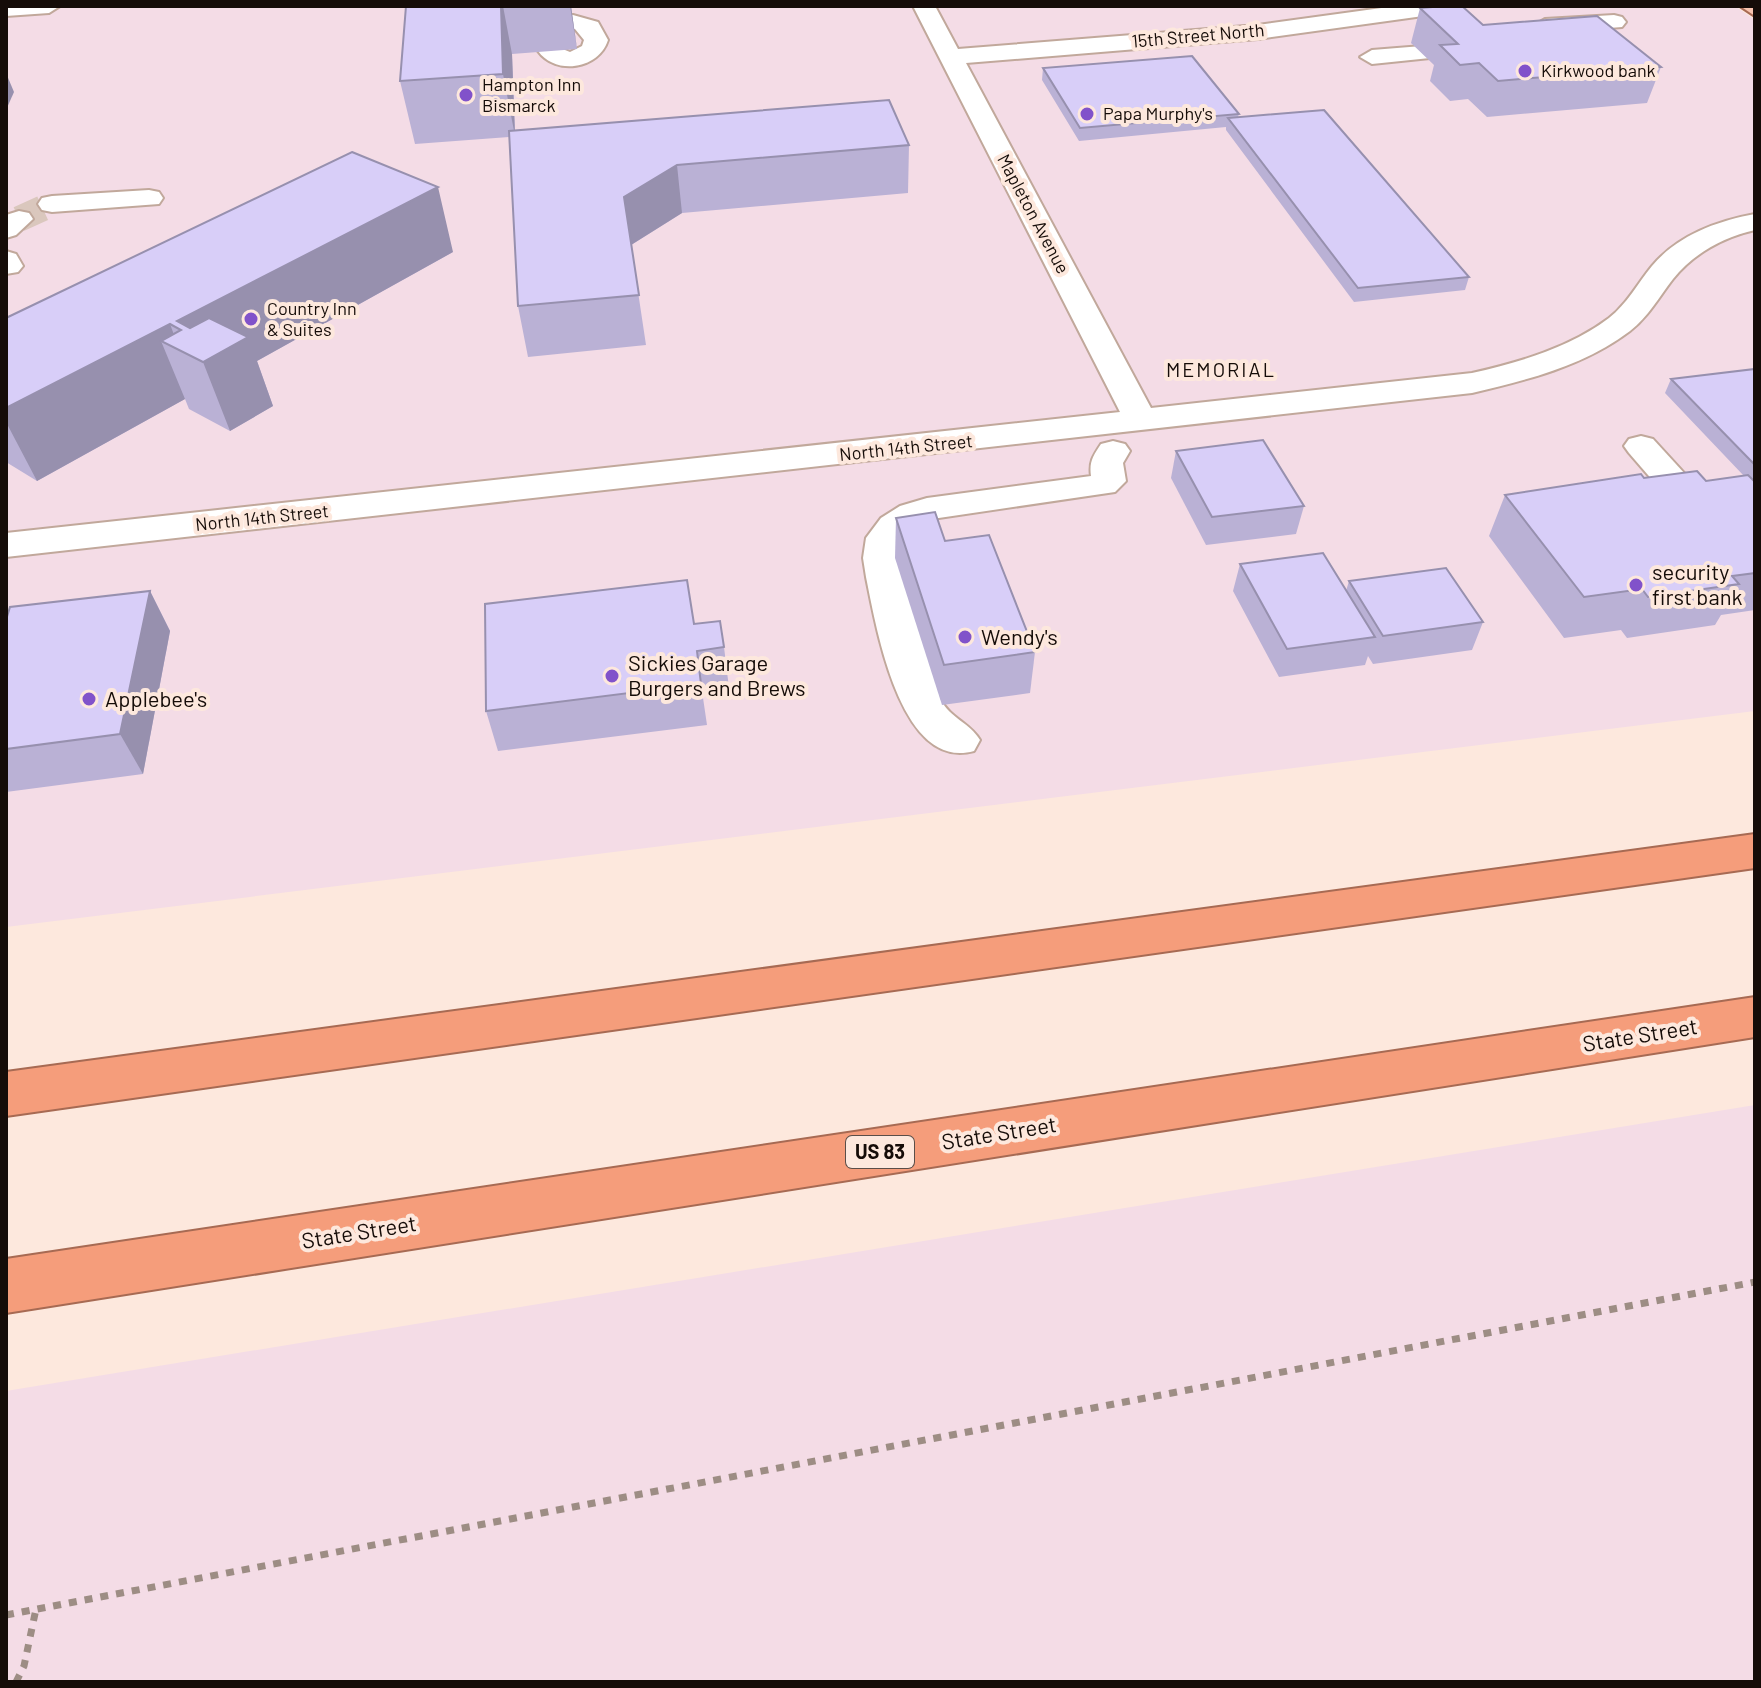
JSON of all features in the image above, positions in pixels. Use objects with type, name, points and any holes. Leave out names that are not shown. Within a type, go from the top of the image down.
[{"type":"highway","points":[[6,1094],[1755,851]]},
{"type":"highway","name":"State Street","points":[[6,1286],[1755,1017]]},
{"type":"street","points":[[6,9],[49,6]]},
{"type":"street","name":"Mapleton Avenue","points":[[924,6],[1142,422]]},
{"type":"street","name":"15th Street North","points":[[950,57],[1258,32],[1445,6]]},
{"type":"street","points":[[1525,35],[1554,36],[1569,26],[1614,22]]},
{"type":"street","points":[[1369,54],[1425,49]]},
{"type":"street","points":[[52,204],[149,198]]},
{"type":"street","name":"North 14th Street","points":[[6,545],[1142,422],[1472,383],[1545,363],[1582,347],[1622,322],[1681,254],[1721,232],[1755,222]]},
{"type":"street","points":[[1641,446],[1705,518]]},
{"type":"street","points":[[959,740],[933,722],[918,697],[880,562],[884,539],[900,520],[927,509],[1103,485],[1109,481],[1106,463],[1113,451]]},
{"type":"path","points":[[6,1615],[1755,1282]]},
{"type":"path","points":[[16,1682],[24,1666],[36,1609]]},
{"type":"shaded area","points":[[6,6],[1735,6],[1755,20],[1755,711],[6,927]]},
{"type":"shaded area","points":[[1755,1105],[1755,1682],[6,1682],[6,1391]]},
{"type":"building","points":[[406,6],[501,6],[503,74],[400,81]]},
{"type":"building","points":[[1462,6],[1483,25],[1597,16],[1661,67],[1498,81],[1479,63],[1460,65],[1440,45],[1458,44],[1420,8]]},
{"type":"building","points":[[1192,56],[1239,114],[1080,128],[1043,68]]},
{"type":"building","points":[[889,100],[909,145],[677,165],[624,197],[639,295],[518,306],[509,131]]},
{"type":"building","points":[[1324,110],[1469,277],[1358,288],[1228,118]]},
{"type":"building","points":[[352,152],[438,187],[177,321],[190,328],[209,318],[248,337],[203,362],[161,341],[181,330],[170,324],[6,408],[6,318]]},
{"type":"building","points":[[1755,369],[1755,465],[1671,379]]},
{"type":"building","points":[[1263,440],[1304,506],[1212,517],[1176,451]]},
{"type":"building","points":[[1697,471],[1706,481],[1748,475],[1755,482],[1755,573],[1732,576],[1739,584],[1648,597],[1642,589],[1584,597],[1505,495],[1641,474],[1644,478]]},
{"type":"building","points":[[935,512],[945,541],[989,535],[1035,652],[944,665],[896,518]]},
{"type":"building","points":[[1323,553],[1375,637],[1287,649],[1240,564]]},
{"type":"building","points":[[1446,568],[1483,622],[1383,636],[1349,581]]},
{"type":"building","points":[[687,580],[694,624],[720,621],[724,647],[697,651],[701,684],[486,711],[485,604]]},
{"type":"building","points":[[150,591],[120,734],[6,749],[6,620],[10,607]]},
{"type":"tunnel","points":[[19,219],[52,204]]},
{"type":"place","name":"Kirkwood bank","points":[[1525,71]]},
{"type":"place","name":"Hampton Inn Bismarck","points":[[466,95]]},
{"type":"place","name":"Papa Murphy's","points":[[1087,114]]},
{"type":"place","name":"Country Inn & Suites","points":[[251,319]]},
{"type":"place","name":"security first bank","points":[[1636,585]]},
{"type":"place","name":"Wendy's","points":[[965,637]]},
{"type":"place","name":"Sickies Garage Burgers and Brews","points":[[612,676]]},
{"type":"place","name":"Applebee's","points":[[89,699]]},
{"type":"district","name":"MEMORIAL","points":[[1221,370]]}]
